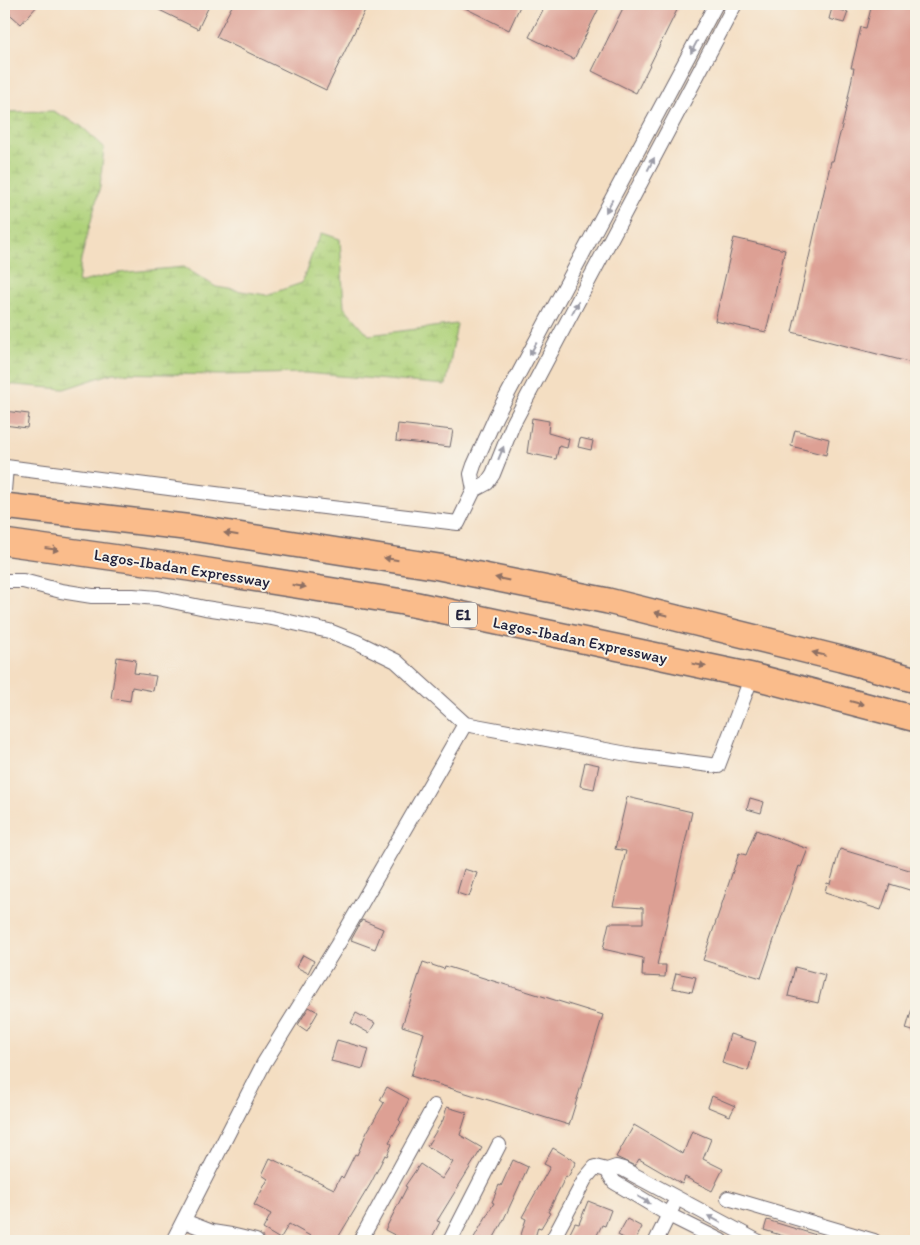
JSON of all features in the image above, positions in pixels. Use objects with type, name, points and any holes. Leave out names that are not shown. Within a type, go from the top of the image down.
[{"type":"highway","points":[[4,506],[193,528],[439,566],[608,601],[841,659],[916,680]]},
{"type":"highway","name":"Lagos-Ibadan Expressway","points":[[4,542],[189,568],[403,602],[752,676],[916,719]]},
{"type":"street","points":[[4,492],[5,467],[458,523],[474,490],[472,474],[474,465],[496,416],[716,4]]},
{"type":"street","points":[[474,490],[487,483],[493,474],[513,424],[735,4]]},
{"type":"street","points":[[4,581],[23,581],[61,591],[92,596],[158,598],[205,608],[272,618],[329,631],[358,642],[396,661],[465,724],[633,755],[718,766],[752,676]]},
{"type":"street","points":[[173,1241],[264,1063],[341,939],[465,724]]},
{"type":"street","points":[[360,1241],[434,1106]]},
{"type":"street","points":[[450,1241],[499,1145]]},
{"type":"street","points":[[552,1241],[585,1179],[595,1167],[607,1170],[616,1167],[757,1241]]},
{"type":"street","points":[[607,1170],[614,1182],[721,1241]]},
{"type":"street","points":[[728,1198],[874,1241]]},
{"type":"street","points":[[656,1241],[676,1199]]},
{"type":"street","points":[[184,1221],[229,1238],[256,1241]]},
{"type":"green space","points":[[53,111],[81,126],[104,147],[100,187],[81,259],[78,283],[118,273],[184,267],[216,287],[266,295],[302,283],[313,251],[322,233],[340,239],[344,307],[369,335],[457,324],[446,385],[305,373],[220,375],[113,373],[64,389],[4,384],[4,112]]},
{"type":"building","points":[[4,4],[39,4],[21,24],[4,9]]},
{"type":"building","points":[[147,4],[210,4],[198,29]]},
{"type":"building","points":[[233,4],[368,4],[326,90],[216,37]]},
{"type":"building","points":[[457,4],[521,4],[509,30]]},
{"type":"building","points":[[546,4],[601,4],[574,59],[529,37]]},
{"type":"building","points":[[625,4],[680,4],[636,93],[592,71]]},
{"type":"building","points":[[872,4],[916,4],[916,364],[792,332],[831,161],[833,161],[844,118],[854,68],[851,68],[861,27],[866,28]]},
{"type":"building","points":[[832,8],[848,12],[844,23],[829,19]]},
{"type":"building","points":[[734,238],[785,250],[766,332],[715,321]]},
{"type":"building","points":[[4,411],[29,414],[27,428],[4,425]]},
{"type":"building","points":[[532,418],[549,421],[548,433],[569,439],[567,448],[559,446],[556,459],[527,453]]},
{"type":"building","points":[[398,424],[453,430],[450,447],[396,441]]},
{"type":"building","points":[[795,430],[829,439],[826,455],[791,446]]},
{"type":"building","points":[[580,438],[593,441],[591,450],[578,447]]},
{"type":"building","points":[[117,657],[136,660],[134,673],[156,676],[153,691],[132,687],[130,701],[111,698]]},
{"type":"building","points":[[585,762],[599,765],[594,789],[580,786]]},
{"type":"building","points":[[627,797],[692,812],[657,965],[666,965],[665,977],[642,976],[643,958],[603,949],[609,923],[643,923],[643,908],[613,906],[626,851],[615,849]]},
{"type":"building","points":[[750,798],[764,802],[761,813],[747,809]]},
{"type":"building","points":[[756,830],[808,849],[801,867],[799,866],[761,978],[703,960],[739,853],[746,855]]},
{"type":"building","points":[[840,849],[916,872],[916,892],[890,884],[881,910],[825,892],[827,883],[830,884]]},
{"type":"building","points":[[464,869],[477,873],[469,897],[457,893]]},
{"type":"building","points":[[362,920],[383,929],[375,949],[351,940]]},
{"type":"building","points":[[303,955],[314,961],[308,973],[296,967]]},
{"type":"building","points":[[423,962],[444,969],[445,966],[603,1015],[569,1125],[411,1076],[424,1033],[402,1026]]},
{"type":"building","points":[[795,967],[825,975],[818,1003],[788,996]]},
{"type":"building","points":[[676,973],[696,977],[692,992],[672,988]]},
{"type":"building","points":[[914,1002],[916,1003],[916,1032],[906,1029]]},
{"type":"building","points":[[309,1007],[318,1012],[307,1031],[298,1025]]},
{"type":"building","points":[[356,1013],[375,1023],[369,1033],[351,1023]]},
{"type":"building","points":[[730,1034],[756,1042],[748,1071],[722,1063]]},
{"type":"building","points":[[337,1040],[369,1049],[363,1069],[331,1061]]},
{"type":"building","points":[[387,1087],[409,1099],[399,1120],[401,1122],[389,1142],[392,1144],[387,1156],[385,1155],[371,1183],[336,1241],[309,1241],[312,1237],[289,1224],[280,1239],[263,1229],[271,1214],[254,1205],[268,1179],[262,1175],[270,1158],[334,1189],[341,1176],[343,1178],[355,1154],[357,1155],[367,1132],[384,1103],[380,1100]]},
{"type":"building","points":[[712,1096],[735,1106],[730,1116],[708,1107]]},
{"type":"building","points":[[447,1107],[467,1113],[460,1135],[482,1148],[437,1221],[440,1222],[430,1241],[418,1241],[406,1236],[404,1240],[385,1230],[407,1187],[405,1186],[420,1164],[442,1179],[453,1162],[427,1146],[443,1120]]},
{"type":"building","points":[[634,1125],[683,1154],[692,1131],[711,1139],[703,1159],[723,1169],[712,1191],[685,1177],[682,1184],[639,1159],[635,1166],[616,1157]]},
{"type":"building","points":[[553,1148],[576,1162],[568,1177],[566,1176],[548,1212],[550,1213],[541,1228],[538,1227],[534,1241],[519,1241],[526,1219],[522,1217],[550,1167],[544,1164]]},
{"type":"building","points":[[513,1160],[528,1167],[503,1221],[492,1241],[472,1241],[494,1203],[492,1202],[499,1185],[501,1186]]},
{"type":"building","points":[[588,1201],[611,1210],[605,1226],[602,1225],[594,1241],[566,1241],[575,1223],[579,1224]]},
{"type":"building","points":[[627,1219],[642,1227],[635,1241],[629,1241],[618,1235]]},
{"type":"building","points":[[767,1220],[829,1239],[828,1241],[793,1241],[793,1239],[764,1230]]}]
